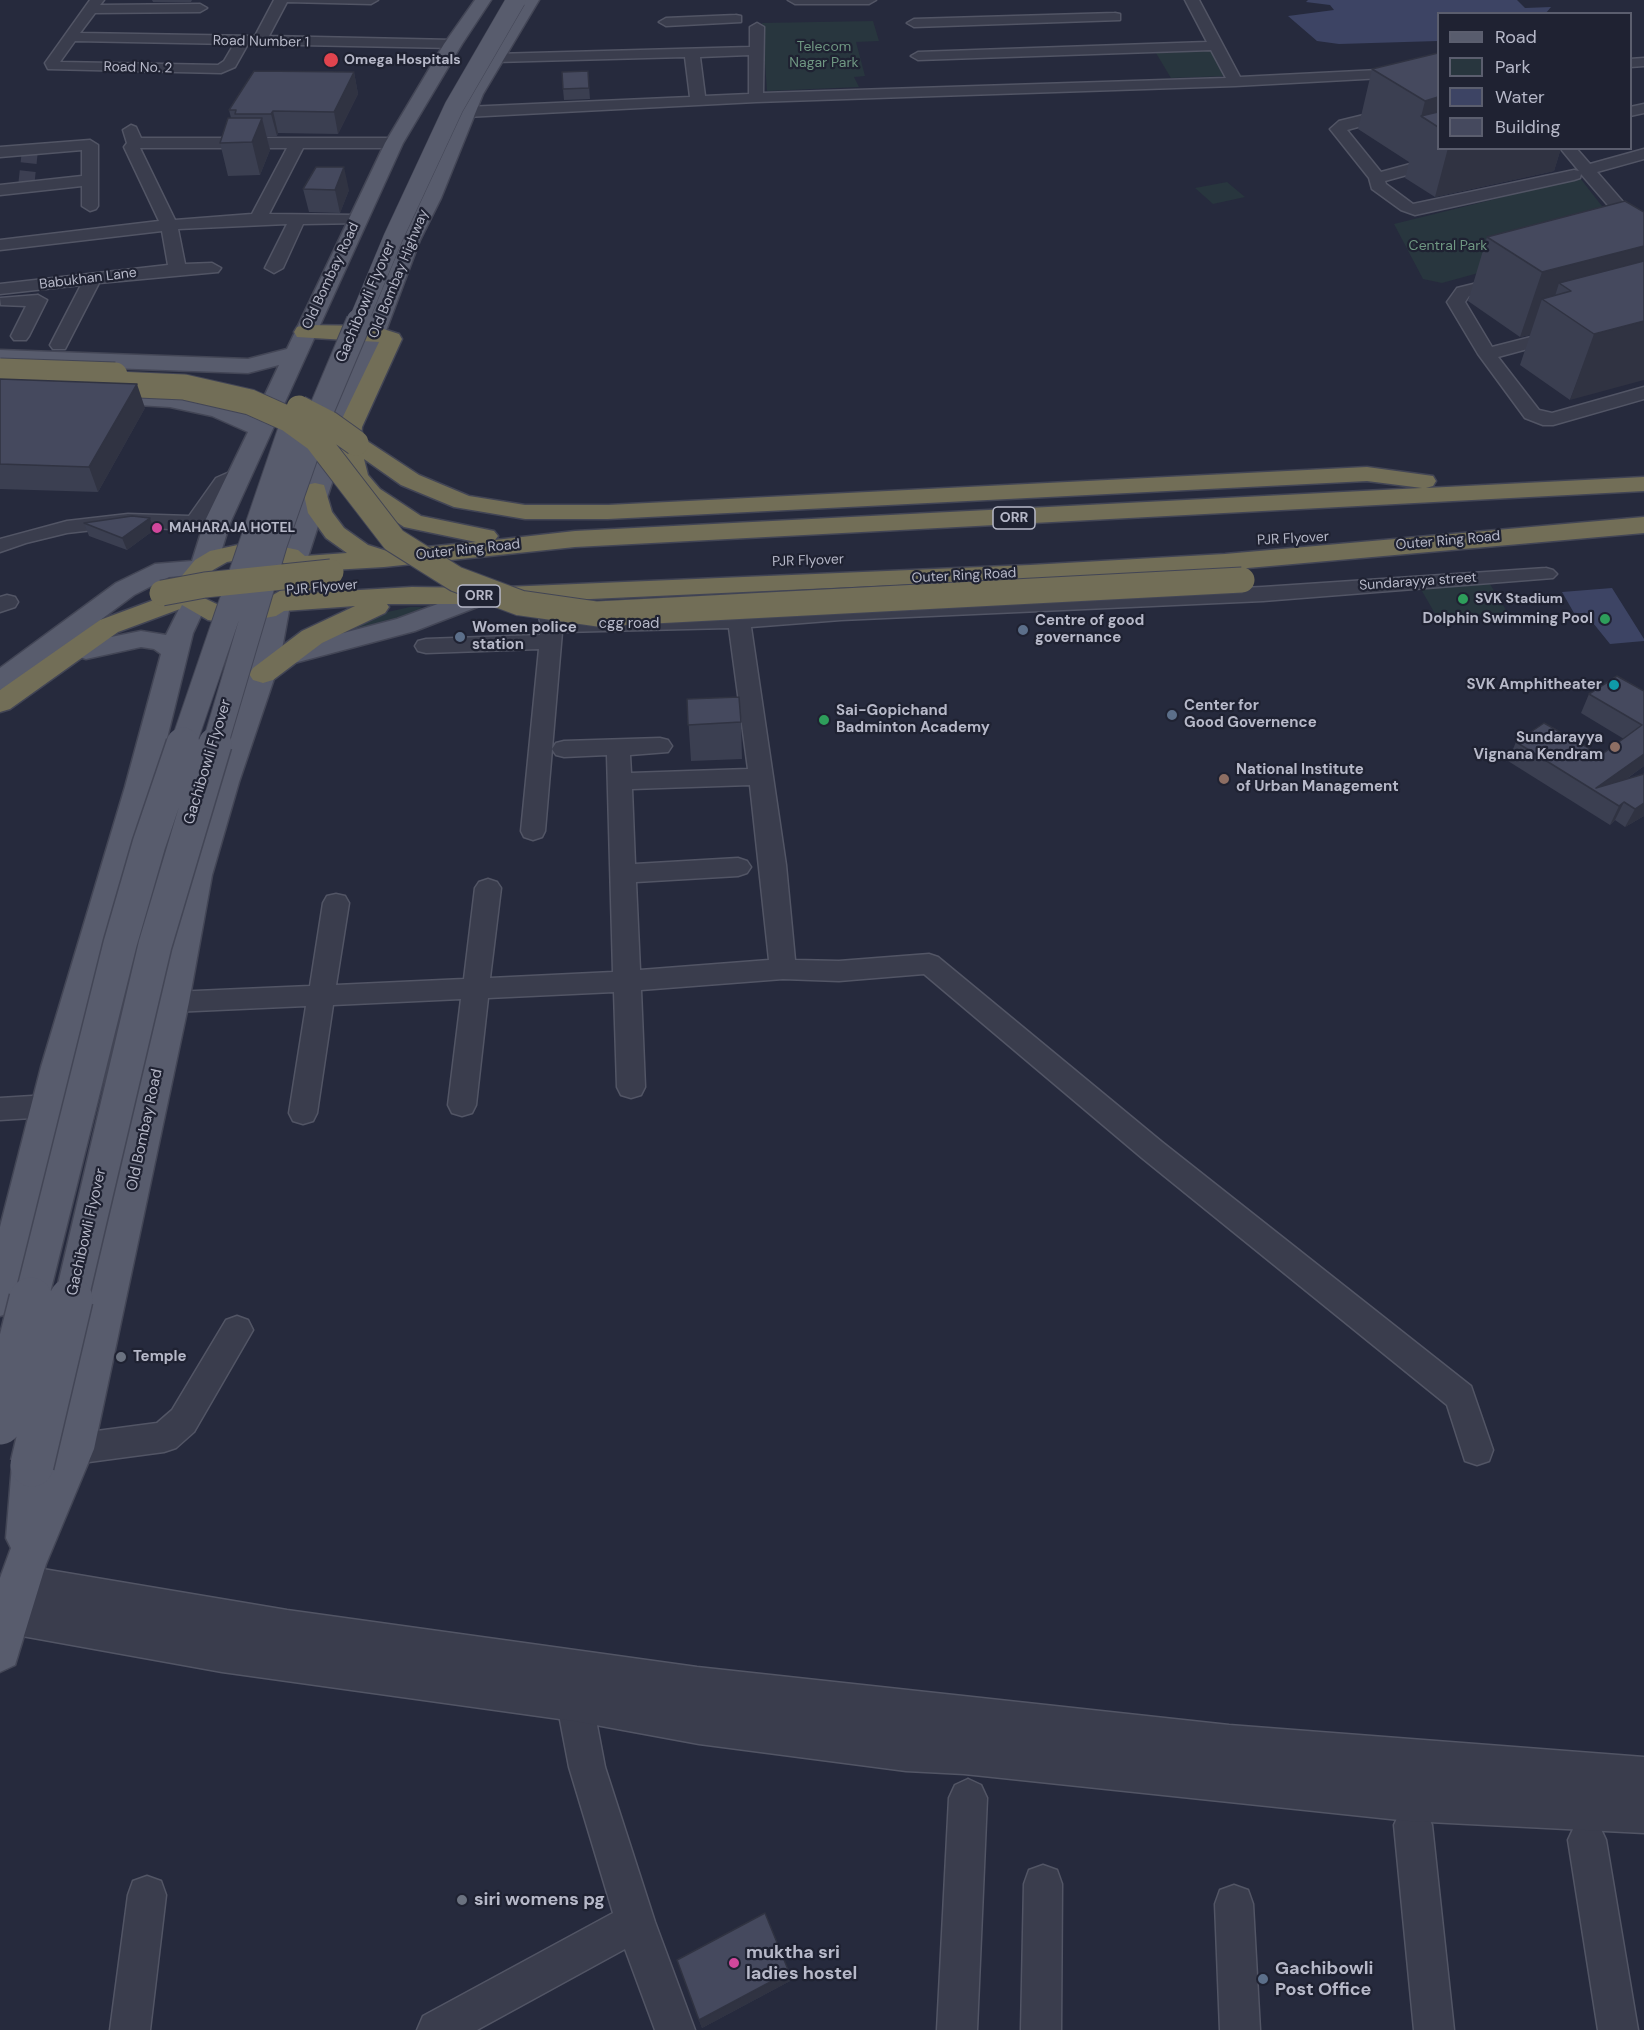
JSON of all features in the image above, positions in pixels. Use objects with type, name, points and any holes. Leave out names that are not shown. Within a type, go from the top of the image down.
[{"type":"highway","points":[[305,332],[374,333],[391,339],[350,427],[349,449],[356,476],[371,494],[413,522],[451,532],[526,539],[576,539]]},
{"type":"highway","points":[[0,371],[178,375],[250,388],[288,403],[328,423],[410,480],[463,502],[525,512],[608,512],[1367,474],[1528,492]]},
{"type":"highway","points":[[0,380],[184,387],[250,402],[288,419],[317,440],[394,540],[456,579],[520,603],[597,614],[1242,580],[1644,543]]},
{"type":"highway","name":"Outer Ring Road","points":[[296,562],[384,559],[576,539],[1528,492],[1644,484]]},
{"type":"highway","points":[[315,490],[320,513],[335,533],[359,550],[384,559]]},
{"type":"highway","name":"PJR Flyover","points":[[0,691],[75,635],[112,615],[162,593],[205,585],[331,572],[596,553],[867,543],[1644,499]]},
{"type":"highway","name":"PJR Flyover","points":[[0,703],[109,626],[171,603],[320,587],[522,575],[1436,532],[1644,514]]},
{"type":"highway","name":"Outer Ring Road","points":[[280,604],[412,595],[480,597],[866,581],[1214,562],[1644,525]]},
{"type":"highway","points":[[256,549],[274,550],[296,562],[303,573],[301,584],[294,594],[280,604],[250,615],[233,616],[217,614],[193,602],[189,594],[189,584],[202,567],[219,556],[256,549]]},
{"type":"highway","points":[[273,665],[345,620],[412,595]]},
{"type":"main road","name":"Old Bombay Road","points":[[202,567],[217,523],[394,143],[453,44],[483,0]]},
{"type":"main road","name":"Gachibowli Flyover","points":[[0,1423],[120,944],[149,844],[252,538],[299,405],[371,239],[421,131],[499,0]]},
{"type":"main road","name":"Gachibowli Flyover","points":[[27,1604],[32,1465],[155,945],[275,542],[321,411],[393,238],[454,107],[516,0]]},
{"type":"main road","name":"Old Bombay Highway","points":[[296,562],[315,490],[410,240],[474,94],[531,0]]},
{"type":"main road","points":[[0,357],[248,366],[295,354]]},
{"type":"main road","points":[[72,396],[170,400],[219,411],[261,429]]},
{"type":"main road","points":[[0,681],[125,589],[164,569],[202,567]]},
{"type":"main road","points":[[273,665],[406,625],[480,597]]},
{"type":"main road","points":[[0,711],[86,650],[119,631],[193,602]]},
{"type":"main road","points":[[0,1300],[48,1106],[140,787],[175,652],[193,602]]},
{"type":"main road","name":"Old Bombay Road","points":[[27,1604],[74,1449],[173,1002],[197,875],[224,782],[273,665],[280,604]]},
{"type":"main road","points":[[86,650],[141,639],[162,642],[175,652]]},
{"type":"main road","points":[[140,787],[224,782]]},
{"type":"street","points":[[260,42],[281,0]]},
{"type":"street","points":[[292,0],[378,3]]},
{"type":"street","points":[[794,18],[795,0],[869,0]]},
{"type":"street","points":[[1108,0],[1121,33]]},
{"type":"street","points":[[1192,0],[1235,82]]},
{"type":"street","points":[[69,37],[93,5],[202,4]]},
{"type":"street","points":[[179,41],[202,4]]},
{"type":"street","points":[[495,58],[662,33],[736,19]]},
{"type":"street","points":[[756,98],[757,27]]},
{"type":"street","points":[[662,33],[693,53],[756,51]]},
{"type":"street","points":[[915,34],[1121,33]]},
{"type":"street","points":[[915,34],[1121,33],[1216,46]]},
{"type":"street","points":[[915,34],[924,94]]},
{"type":"street","name":"Road Number 1","points":[[69,37],[179,41],[453,44]]},
{"type":"street","name":"Road No. 2","points":[[69,37],[52,63],[53,66],[221,69],[230,64],[243,41]]},
{"type":"street","points":[[693,53],[698,101]]},
{"type":"street","points":[[466,112],[756,98],[1235,82],[1437,71]]},
{"type":"street","points":[[1437,101],[1339,126],[1338,129],[1377,178],[1378,186],[1407,207],[1415,210],[1588,171],[1644,154]]},
{"type":"street","points":[[119,147],[129,126]]},
{"type":"street","points":[[91,151],[119,147],[298,142],[394,143]]},
{"type":"street","points":[[258,219],[298,142]]},
{"type":"street","points":[[0,152],[87,145],[91,151],[90,206]]},
{"type":"street","points":[[119,147],[170,225],[177,269]]},
{"type":"street","points":[[1377,178],[1482,150]]},
{"type":"street","points":[[1569,150],[1588,171],[1637,211],[1644,236]]},
{"type":"street","points":[[1584,150],[1588,171]]},
{"type":"street","points":[[0,190],[90,180]]},
{"type":"street","points":[[0,245],[170,225],[258,219],[357,220]]},
{"type":"street","points":[[274,268],[297,220]]},
{"type":"street","name":"Babukhan Lane","points":[[1,295],[93,278],[177,269],[212,268]]},
{"type":"street","points":[[59,345],[93,278]]},
{"type":"street","points":[[1519,278],[1458,296],[1456,302],[1487,354],[1532,414],[1543,419],[1644,393]]},
{"type":"street","points":[[1,295],[38,300],[20,336]]},
{"type":"street","points":[[1487,354],[1577,330]]},
{"type":"street","points":[[0,546],[19,538],[67,527],[128,520],[183,524],[196,521],[204,513],[223,482],[240,473]]},
{"type":"street","name":"Sundarayya street","points":[[739,621],[1289,591],[1546,574]]},
{"type":"street","points":[[533,831],[551,634],[545,593]]},
{"type":"street","points":[[739,621],[773,865],[783,969]]},
{"type":"street","name":"cgg road","points":[[426,646],[551,634],[739,621]]},
{"type":"street","points":[[564,749],[660,746]]},
{"type":"street","points":[[618,747],[631,1087]]},
{"type":"street","points":[[619,781],[760,777]]},
{"type":"street","points":[[622,874],[738,867]]},
{"type":"street","points":[[462,1106],[488,888]]},
{"type":"street","points":[[303,1113],[336,903]]},
{"type":"street","points":[[173,1002],[627,981],[783,969],[839,971],[929,964],[1152,1150],[1460,1396],[1477,1450]]},
{"type":"street","points":[[0,1108],[48,1106]]},
{"type":"street","points":[[74,1449],[164,1437],[183,1421],[237,1330]]},
{"type":"street","points":[[27,1604],[150,1623],[222,1650],[575,1686],[697,1689],[1229,1747],[1644,1780]]},
{"type":"street","points":[[575,1686],[699,1722],[906,1749],[964,1752],[1409,1798],[1644,1810]]},
{"type":"street","points":[[575,1686],[586,1767],[635,1922],[675,2030]]},
{"type":"street","points":[[957,2030],[968,1798]]},
{"type":"street","points":[[1413,1825],[1434,2030]]},
{"type":"street","points":[[1587,1840],[1618,2030]]},
{"type":"street","points":[[1041,2030],[1043,1884]]},
{"type":"street","points":[[130,2030],[147,1895]]},
{"type":"street","points":[[1234,1904],[1240,2030]]},
{"type":"street","points":[[437,2030],[635,1922]]},
{"type":"green space","name":"Telecom Nagar Park","points":[[873,21],[879,41],[856,42],[865,76],[854,77],[859,87],[767,91],[762,23]]},
{"type":"green space","points":[[1214,50],[1228,76],[1171,78],[1156,53]]},
{"type":"green space","name":"Central Park","points":[[1580,178],[1623,233],[1442,283],[1423,279],[1394,224]]},
{"type":"green space","points":[[1227,182],[1245,197],[1213,204],[1195,188]]},
{"type":"green space","name":"SVK Stadium","points":[[1488,581],[1508,613],[1437,617],[1419,586]]},
{"type":"green space","points":[[420,607],[428,611],[320,640],[374,615]]},
{"type":"water","points":[[1308,0],[1517,0],[1525,8],[1551,7],[1547,12],[1437,12],[1437,41],[1339,44],[1317,41],[1288,16],[1334,10],[1330,5],[1306,2]]},
{"type":"water","points":[[1612,588],[1644,641],[1610,644],[1585,613],[1574,613],[1562,592]]},
{"type":"building","points":[[1437,53],[1437,97],[1425,101],[1372,69]]},
{"type":"building","points":[[254,71],[354,72],[334,112],[273,111],[271,114],[235,114],[236,110],[229,110]]},
{"type":"building","points":[[588,71],[589,88],[563,89],[562,72]]},
{"type":"building","points":[[1437,112],[1437,126],[1421,116]]},
{"type":"building","points":[[228,118],[262,118],[252,142],[220,143]]},
{"type":"building","points":[[316,167],[344,167],[335,190],[303,189]]},
{"type":"building","points":[[1625,201],[1644,212],[1644,246],[1542,272],[1487,237]]},
{"type":"building","points":[[1644,261],[1644,321],[1594,334],[1542,299],[1571,291],[1559,283]]},
{"type":"building","points":[[0,379],[137,384],[89,467],[0,464]]},
{"type":"building","points":[[132,516],[150,518],[122,538],[84,523]]},
{"type":"building","points":[[1617,676],[1644,691],[1644,754],[1596,788],[1644,774],[1644,803],[1635,809],[1624,802],[1619,806],[1516,742],[1544,723],[1601,755],[1642,725],[1589,694]]},
{"type":"building","points":[[739,697],[741,722],[688,725],[687,699]]},
{"type":"building","points":[[765,1913],[789,1972],[699,2020],[677,1960]]},
{"type":"tunnel","points":[[26,187],[30,150]]},
{"type":"place","name":"Omega Hospitals","points":[[331,60]]},
{"type":"place","name":"MAHARAJA HOTEL","points":[[157,528]]},
{"type":"place","name":"SVK Stadium","points":[[1463,599]]},
{"type":"place","name":"Dolphin Swimming Pool","points":[[1605,619]]},
{"type":"place","name":"Centre of good governance","points":[[1023,630]]},
{"type":"place","name":"Women police station","points":[[460,637]]},
{"type":"place","name":"SVK Amphitheater","points":[[1614,685]]},
{"type":"place","name":"Center for Good Governence","points":[[1172,715]]},
{"type":"place","name":"Sai-Gopichand Badminton Academy","points":[[824,720]]},
{"type":"place","name":"Sundarayya Vignana Kendram","points":[[1615,747]]},
{"type":"place","name":"National Institute of Urban Management","points":[[1224,779]]},
{"type":"place","name":"Temple","points":[[121,1357]]},
{"type":"place","name":"siri womens pg","points":[[462,1900]]},
{"type":"place","name":"muktha sri ladies hostel","points":[[734,1963]]},
{"type":"place","name":"Gachibowli Post Office","points":[[1263,1979]]}]
